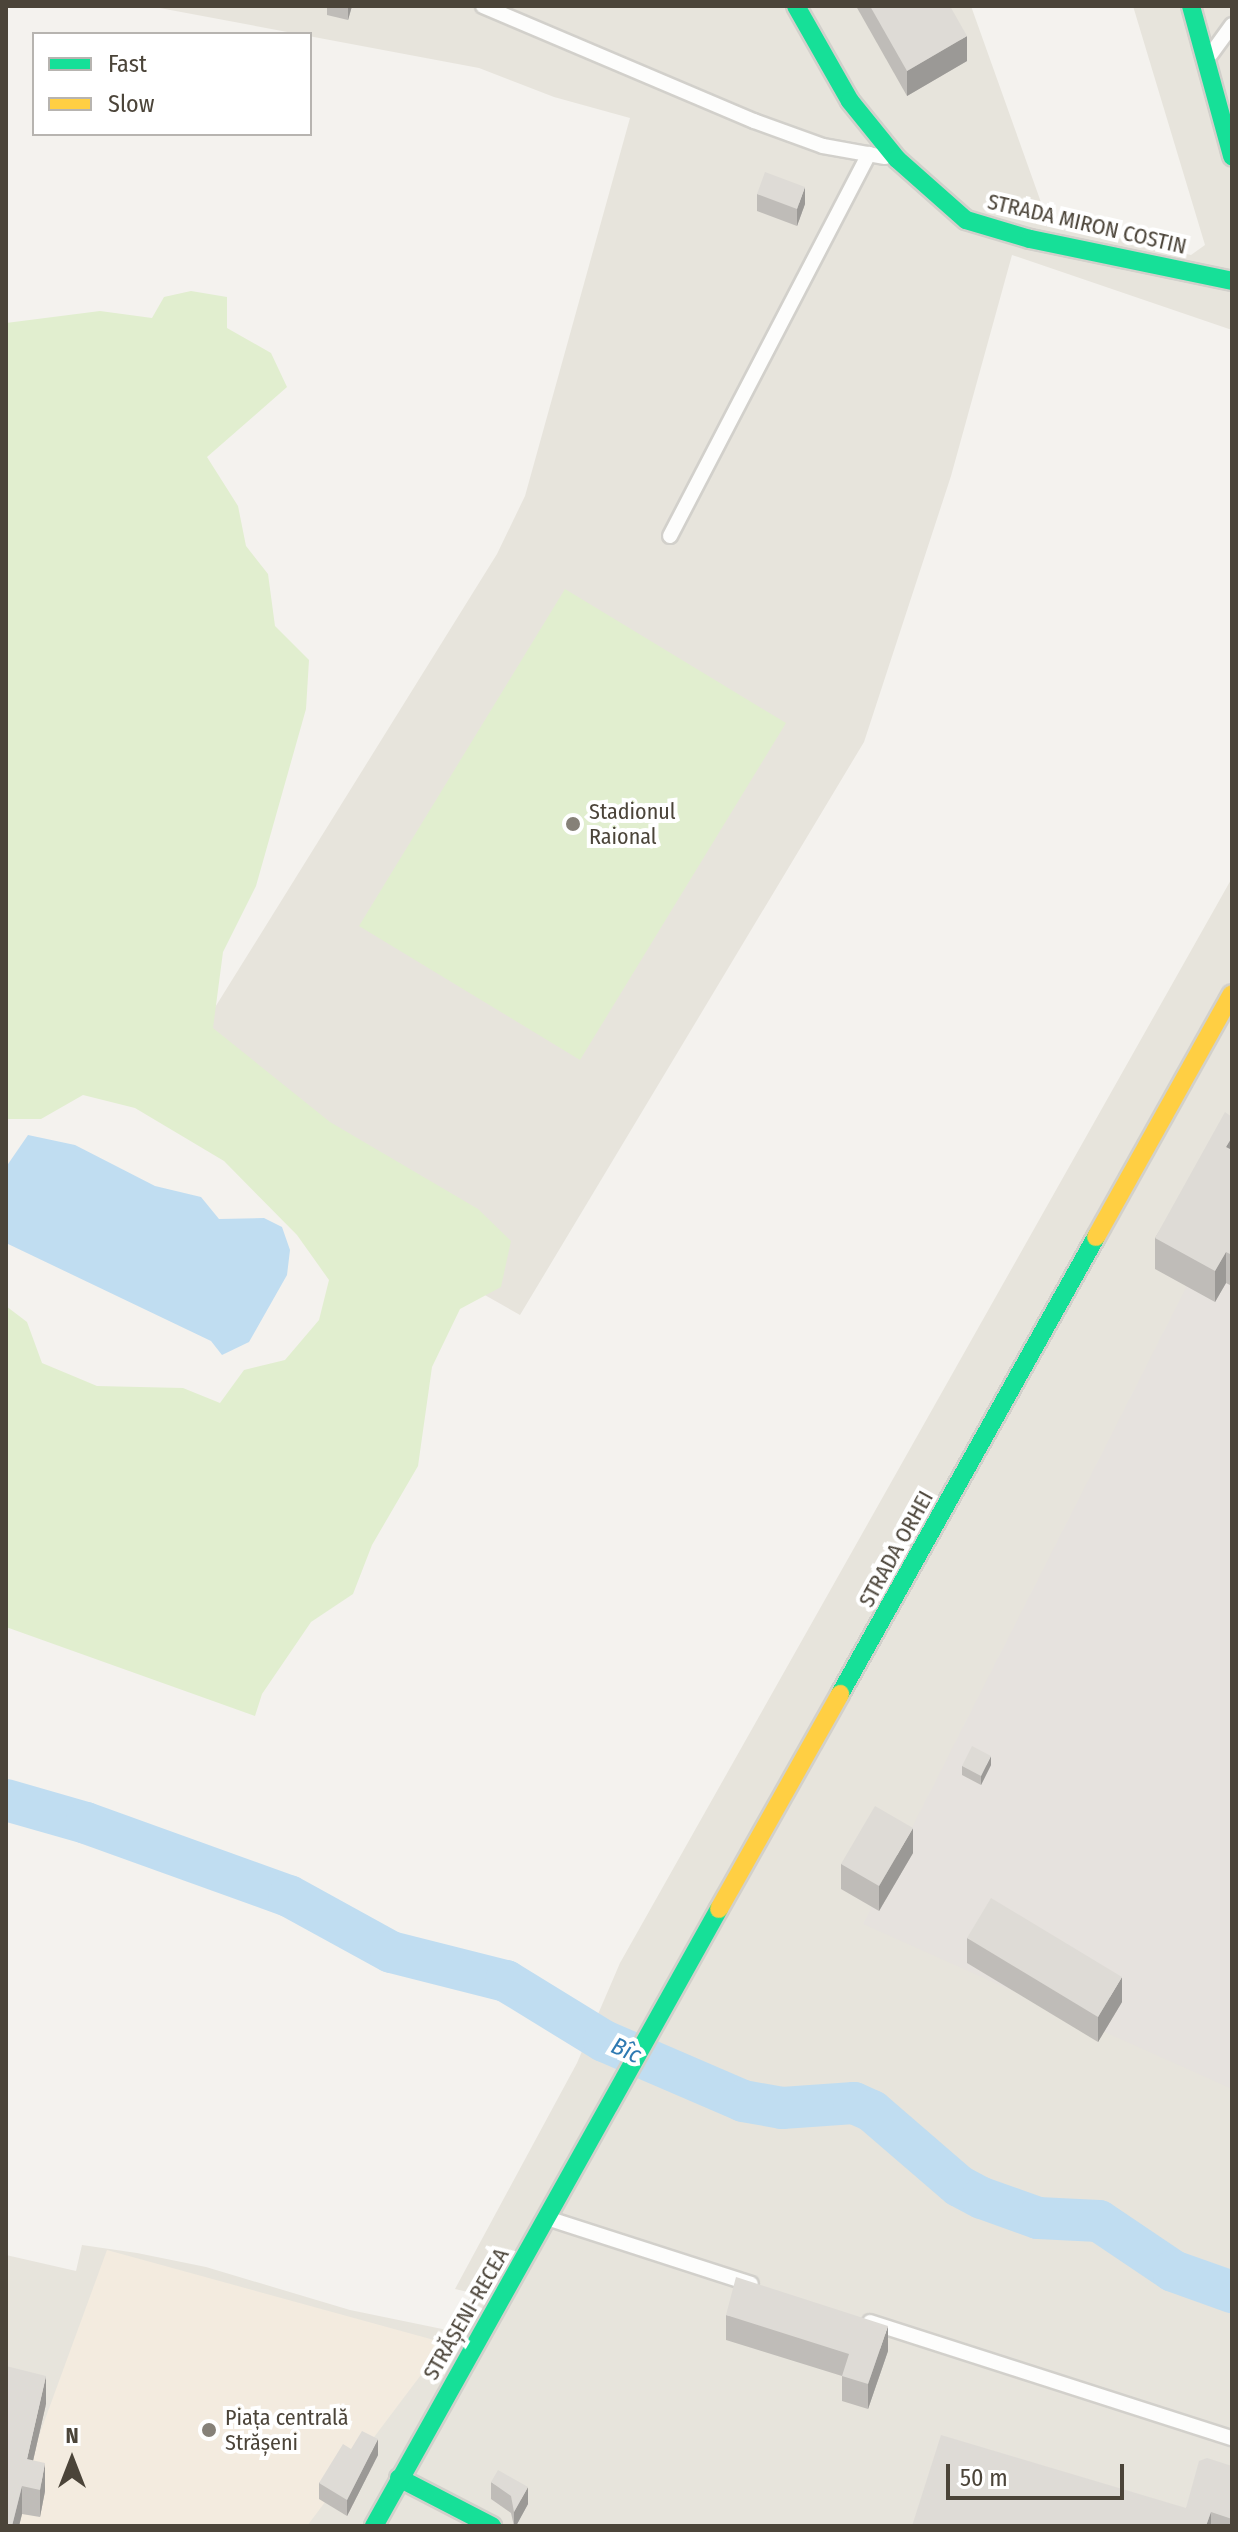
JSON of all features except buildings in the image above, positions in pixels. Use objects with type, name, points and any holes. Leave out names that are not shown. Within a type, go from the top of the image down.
[{"type":"main road","name":"STRADA MIRON COSTIN","points":[[796,6],[850,101],[897,159],[966,220],[1030,239],[1232,281]]},
{"type":"main road","points":[[1191,6],[1232,156]]},
{"type":"main road","name":"STRADA ORHEI","points":[[599,2126],[1232,994]]},
{"type":"main road","name":"STRĂȘENI-RECEA","points":[[374,2526],[550,2219],[599,2126]]},
{"type":"main road","points":[[399,2478],[492,2526]]},
{"type":"lane","points":[[483,6],[754,121],[823,146],[897,159]]},
{"type":"lane","points":[[1205,61],[1232,25]]},
{"type":"lane","points":[[670,536],[869,154]]},
{"type":"lane","points":[[550,2219],[762,2287]]},
{"type":"lane","points":[[853,2316],[1232,2438]]},
{"type":"shaded area","points":[[149,6],[971,6],[1048,222],[1191,255],[1205,245],[1133,6],[1232,6],[1232,330],[1012,255],[951,476],[864,742],[520,1315],[153,1107],[497,554],[525,496],[630,118],[554,97],[479,68],[312,37],[312,32],[287,32]]},
{"type":"shaded area","points":[[1232,878],[1232,2526],[6,2526],[6,2255],[76,2271],[82,2245],[137,2253],[206,2267],[350,2310],[452,2331],[472,2293],[455,2289],[577,2063],[620,1963]]},
{"type":"shaded area","points":[[1232,1197],[1232,2089],[863,1924]]},
{"type":"shaded area","name":"Piața centrală Strășeni","points":[[107,2250],[445,2343],[307,2526],[6,2526]]},
{"type":"green space","points":[[191,291],[227,297],[227,328],[271,353],[287,387],[207,457],[238,506],[246,546],[268,574],[275,626],[309,660],[306,709],[256,886],[223,952],[213,1028],[330,1122],[478,1209],[511,1241],[501,1287],[460,1309],[432,1367],[418,1466],[372,1545],[353,1594],[311,1622],[262,1694],[255,1716],[6,1627],[6,1306],[27,1322],[42,1363],[97,1386],[183,1388],[220,1403],[244,1370],[285,1360],[319,1320],[329,1280],[297,1235],[224,1161],[135,1108],[83,1095],[41,1119],[6,1119],[6,323],[100,311],[152,318],[164,297]]},
{"type":"green space","name":"Stadionul Raional","points":[[565,589],[786,723],[580,1060],[359,926]]},
{"type":"water","points":[[28,1135],[75,1145],[155,1186],[201,1197],[219,1219],[264,1218],[282,1227],[290,1250],[287,1275],[249,1342],[222,1355],[211,1341],[6,1243],[6,1167]]},
{"type":"waterway","name":"Bîc","points":[[6,1800],[86,1823],[289,1896],[391,1952],[506,1981],[604,2041],[743,2101],[782,2108],[854,2103],[872,2111],[959,2186],[982,2198],[1038,2218],[1099,2221],[1173,2271],[1232,2292]]},
{"type":"traffic: fast","points":[[796,6],[850,101],[897,159],[966,220],[1030,239],[1232,281]]},
{"type":"traffic: fast","points":[[1191,6],[1232,156]]},
{"type":"traffic: fast","points":[[840,1694],[1096,1237]]},
{"type":"traffic: fast","points":[[374,2526],[719,1909]]},
{"type":"traffic: fast","points":[[399,2478],[492,2526]]},
{"type":"traffic: slow","points":[[1096,1237],[1232,994]]},
{"type":"traffic: slow","points":[[719,1909],[840,1694]]},
{"type":"place","name":"Stadionul Raional","points":[[573,824]]},
{"type":"place","name":"Piața centrală Strășeni","points":[[209,2430]]}]
